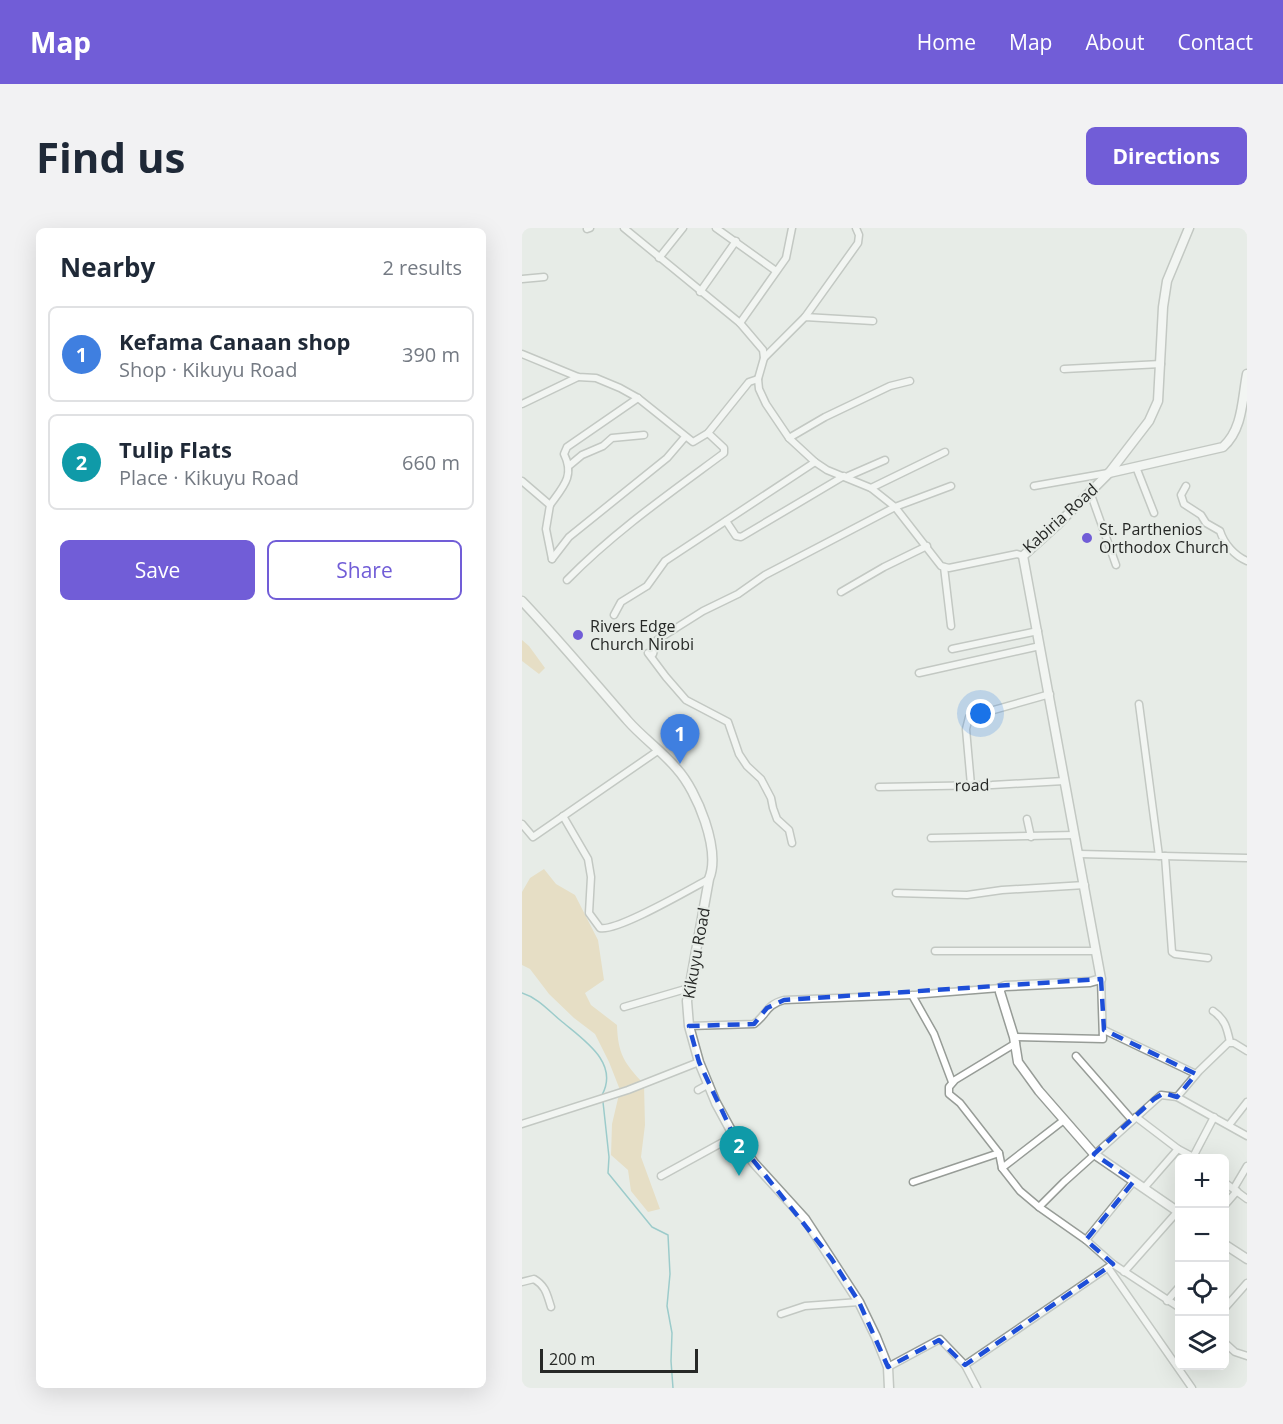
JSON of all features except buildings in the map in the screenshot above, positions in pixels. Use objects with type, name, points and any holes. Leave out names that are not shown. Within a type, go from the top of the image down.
[{"type":"main road","name":"Kabiria Road","points":[[1023,556],[1109,473],[1149,421],[1158,401],[1163,306],[1167,281],[1190,228]]},
{"type":"main road","points":[[1109,473],[1224,447],[1232,440],[1239,426],[1247,374]]},
{"type":"main road","points":[[1023,556],[1101,979],[1090,982],[1000,988],[1020,1067],[1094,1154],[1175,1209]]},
{"type":"main road","name":"Kikuyu Road","points":[[522,602],[630,724],[659,750],[683,777],[702,813],[711,843],[712,870],[687,1001],[689,1026],[699,1062],[735,1136],[754,1163],[805,1219],[859,1302],[888,1367],[889,1388]]},
{"type":"main road","points":[[1229,1247],[1247,1259]]},
{"type":"street","points":[[624,228],[740,323],[763,350],[764,358],[758,379],[759,389],[766,404],[789,438],[827,470],[871,488],[895,507],[944,567],[951,626]]},
{"type":"street","points":[[659,258],[683,228]]},
{"type":"street","points":[[716,228],[776,271]]},
{"type":"street","points":[[740,323],[786,258],[792,228]]},
{"type":"street","points":[[764,358],[805,317],[858,243],[859,234],[855,228]]},
{"type":"street","points":[[700,292],[736,241]]},
{"type":"street","points":[[522,279],[544,276]]},
{"type":"street","points":[[805,317],[873,321]]},
{"type":"street","points":[[522,354],[578,376],[596,378],[620,388],[638,398],[693,442],[708,433],[749,382],[758,379]]},
{"type":"street","points":[[1064,369],[1161,364]]},
{"type":"street","points":[[522,404],[578,376]]},
{"type":"street","points":[[789,438],[825,417],[890,386],[910,381]]},
{"type":"street","points":[[638,398],[567,447],[564,454],[570,465],[567,481],[550,505],[546,529],[552,559],[569,537],[667,458],[685,437]]},
{"type":"street","points":[[567,580],[644,512],[724,453],[724,448],[708,433]]},
{"type":"street","points":[[570,465],[582,455],[603,446],[612,438],[644,435]]},
{"type":"street","points":[[871,488],[945,452]]},
{"type":"street","points":[[726,521],[736,536],[741,537],[845,476],[885,460]]},
{"type":"street","points":[[614,615],[621,602],[647,586],[665,561],[815,462]]},
{"type":"street","points":[[1136,467],[1154,513]]},
{"type":"street","points":[[1034,486],[1109,473]]},
{"type":"street","points":[[522,481],[550,505]]},
{"type":"street","points":[[792,843],[789,830],[777,819],[771,798],[761,779],[747,766],[739,754],[728,722],[686,700],[648,653],[653,654],[657,640],[703,611],[738,594],[765,575],[895,507],[951,486]]},
{"type":"street","points":[[1186,486],[1181,495],[1184,504],[1201,515],[1206,523],[1220,531],[1238,558],[1247,561]]},
{"type":"street","points":[[1090,492],[1116,565]]},
{"type":"street","points":[[842,592],[884,567],[927,546]]},
{"type":"street","name":"Kabiria Road","points":[[944,567],[949,568],[1017,554],[1023,556]]},
{"type":"street","points":[[952,649],[1038,631]]},
{"type":"street","points":[[919,673],[1040,646]]},
{"type":"street","points":[[971,785],[966,729],[969,717],[1050,694]]},
{"type":"street","points":[[1139,704],[1162,856],[1172,952],[1208,958]]},
{"type":"street","points":[[522,824],[532,837],[659,750]]},
{"type":"street","name":"road","points":[[879,787],[1064,781]]},
{"type":"street","points":[[563,816],[588,859],[592,884],[589,913],[600,928],[625,922],[709,879]]},
{"type":"street","points":[[1027,819],[1031,837]]},
{"type":"street","points":[[931,838],[1075,835]]},
{"type":"street","points":[[1079,854],[1247,858]]},
{"type":"street","points":[[896,892],[967,895],[1002,890],[1085,885]]},
{"type":"street","points":[[934,951],[1096,951]]},
{"type":"street","points":[[1101,979],[1104,1030],[1101,1039],[1015,1040],[952,1082],[949,1094],[960,1103],[999,1153],[1002,1168],[1020,1191],[1086,1240],[1111,1267],[1175,1360]]},
{"type":"street","points":[[624,1007],[689,988]]},
{"type":"street","points":[[689,1026],[748,1025],[759,1020],[767,1008],[774,1003],[784,1000],[912,995],[1000,988]]},
{"type":"street","points":[[912,995],[934,1034],[952,1082]]},
{"type":"street","points":[[1213,1011],[1221,1016],[1226,1024],[1230,1042],[1247,1051]]},
{"type":"street","points":[[1104,1030],[1196,1074]]},
{"type":"street","points":[[1177,1097],[1196,1074],[1230,1042]]},
{"type":"street","points":[[1076,1056],[1134,1119],[1187,1154]]},
{"type":"street","points":[[522,1124],[627,1090],[699,1062]]},
{"type":"street","points":[[698,1090],[709,1084]]},
{"type":"street","points":[[1039,1207],[1094,1154],[1161,1095],[1177,1097],[1247,1136]]},
{"type":"street","points":[[1229,1125],[1247,1102]]},
{"type":"street","points":[[1196,1154],[1214,1117]]},
{"type":"street","points":[[1002,1168],[1064,1120]]},
{"type":"street","points":[[661,1176],[735,1136]]},
{"type":"street","points":[[1144,1188],[1178,1149]]},
{"type":"street","points":[[913,1182],[999,1153]]},
{"type":"street","points":[[1229,1199],[1247,1166]]},
{"type":"street","points":[[1086,1240],[1134,1181]]},
{"type":"street","points":[[1229,1185],[1247,1199]]},
{"type":"street","points":[[1124,1272],[1175,1216]]},
{"type":"street","points":[[1111,1267],[1124,1272],[1175,1305]]},
{"type":"street","points":[[965,1365],[1111,1267]]},
{"type":"street","points":[[522,1282],[534,1279],[545,1288],[551,1307]]},
{"type":"street","points":[[1229,1303],[1247,1283]]},
{"type":"street","points":[[1167,1300],[1175,1291]]},
{"type":"street","points":[[781,1314],[805,1306],[859,1302]]},
{"type":"street","points":[[888,1367],[940,1339],[965,1365],[977,1388]]},
{"type":"street","points":[[1229,1347],[1235,1352],[1247,1356]]},
{"type":"street","points":[[1181,1370],[1192,1388]]},
{"type":"highlighted area","points":[[1101,979],[1104,1030],[1196,1074],[1177,1097],[1164,1093],[1154,1099],[1094,1154],[1134,1181],[1086,1240],[1113,1264],[1109,1269],[965,1365],[939,1340],[888,1367],[859,1302],[831,1258],[734,1136],[699,1062],[689,1026],[754,1024],[767,1008],[784,1000]]},
{"type":"shaded area","points":[[522,640],[545,668],[539,674],[522,661]]},
{"type":"shaded area","points":[[544,869],[556,884],[575,895],[598,940],[604,980],[585,993],[591,1005],[617,1025],[623,1058],[644,1084],[645,1125],[641,1157],[660,1209],[648,1212],[631,1191],[628,1170],[611,1155],[612,1124],[620,1090],[595,1034],[574,1018],[549,994],[530,969],[522,965],[522,892],[530,878]]},
{"type":"waterway","points":[[522,993],[542,1005],[596,1052],[606,1072],[606,1083],[602,1095]]},
{"type":"waterway","points":[[603,1102],[609,1157],[608,1173],[652,1227],[668,1235],[670,1274],[667,1306],[672,1333],[673,1388]]},
{"type":"place","name":"St. Parthenios Orthodox Church","points":[[1087,538]]},
{"type":"place","name":"Rivers Edge Church Nirobi","points":[[578,635]]},
{"type":"place","name":"Kefama Canaan shop","points":[[680,764]]},
{"type":"place","name":"Tulip Flats","points":[[739,1176]]}]
